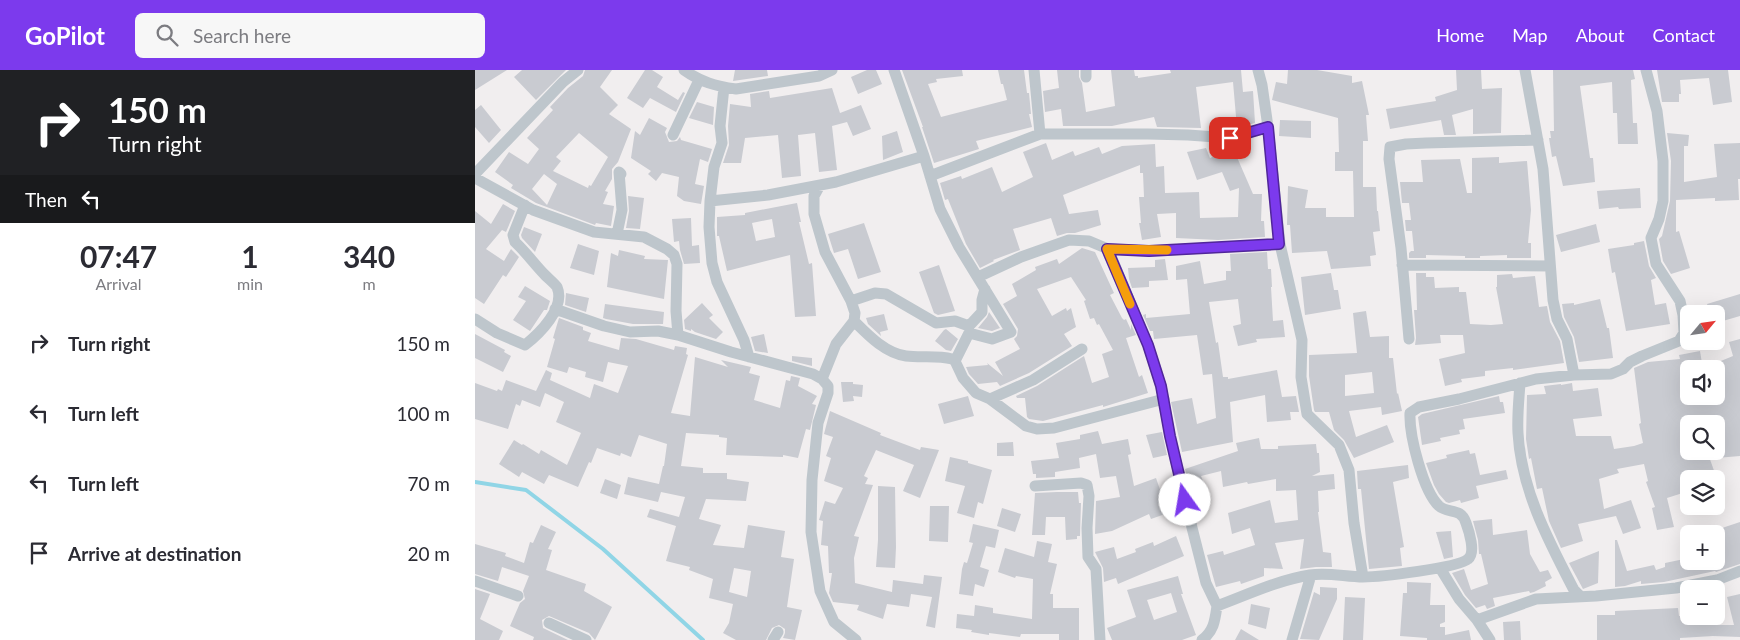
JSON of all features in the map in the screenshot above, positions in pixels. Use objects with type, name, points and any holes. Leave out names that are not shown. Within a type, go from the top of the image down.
[{"type":"street","points":[[475,174],[563,82],[578,70]]},
{"type":"street","points":[[684,70],[699,80],[724,87],[736,88],[819,76],[832,70]]},
{"type":"street","points":[[894,70],[940,209],[959,247],[1011,332],[991,339],[969,334],[955,361]]},
{"type":"street","points":[[1034,70],[1040,134]]},
{"type":"street","points":[[1258,70],[1268,127],[1279,244],[1301,340],[1301,376],[1307,414],[1339,446],[1349,470],[1354,523],[1363,577]]},
{"type":"street","points":[[1525,70],[1538,140],[1547,209],[1553,300],[1557,319],[1567,339],[1573,375]]},
{"type":"street","points":[[1217,606],[1282,582],[1311,574],[1339,574],[1363,577],[1439,568],[1467,560],[1471,554],[1463,516],[1454,511],[1441,508],[1433,499],[1423,476],[1409,428],[1410,413],[1419,407],[1459,399],[1536,379],[1573,375],[1611,374],[1623,369],[1630,362],[1642,356],[1679,341],[1684,333],[1680,301],[1656,264],[1651,238],[1659,219],[1663,201],[1663,161],[1657,111],[1646,70]]},
{"type":"street","points":[[673,135],[699,80]]},
{"type":"street","points":[[724,87],[720,126],[722,143],[714,167],[709,227],[714,273],[744,340],[749,356]]},
{"type":"street","points":[[930,176],[1040,134],[1188,134],[1230,138],[1268,127]]},
{"type":"street","points":[[1409,339],[1389,159],[1390,147],[1431,142],[1538,140]]},
{"type":"street","points":[[710,202],[836,182],[924,156]]},
{"type":"street","points":[[617,234],[622,210],[619,172],[621,174]]},
{"type":"street","points":[[475,178],[533,210],[594,232],[644,237],[667,249],[674,255],[677,264],[676,311],[678,335]]},
{"type":"street","points":[[820,185],[814,196],[814,214],[825,252],[855,312],[854,321],[836,344],[822,379]]},
{"type":"street","points":[[475,319],[497,333],[525,344],[539,334],[547,325],[555,309],[558,301],[557,287],[515,242],[513,235],[525,205]]},
{"type":"street","points":[[978,277],[1069,240],[1089,241],[1107,249],[1149,251],[1279,244]]},
{"type":"street","points":[[1107,249],[1148,345],[1161,386],[1170,436],[1206,584],[1217,606],[1214,626],[1208,636],[1202,640]]},
{"type":"street","points":[[1402,265],[1550,266]]},
{"type":"street","points":[[851,301],[875,293],[886,294],[937,322],[955,321],[969,326],[982,312],[982,300],[985,289]]},
{"type":"street","points":[[555,309],[604,326],[630,332],[658,331],[678,335],[705,345],[813,374],[822,379],[828,386],[828,393],[818,423],[812,480],[811,532],[820,591],[834,622],[856,640]]},
{"type":"street","points":[[854,321],[870,337],[904,356],[948,358],[955,361],[963,378],[976,393],[990,399],[1025,426],[1037,429],[1054,428],[1164,399]]},
{"type":"street","points":[[990,399],[1033,380],[1082,349]]},
{"type":"street","points":[[1520,383],[1518,433],[1527,486],[1546,535],[1574,590],[1580,596]]},
{"type":"street","points":[[1035,486],[1081,483],[1087,485],[1089,496],[1087,528],[1089,557],[1097,569],[1100,640]]},
{"type":"street","points":[[1439,568],[1459,599],[1477,620],[1490,640]]},
{"type":"street","points":[[1477,620],[1536,600],[1676,588],[1717,580],[1740,571]]},
{"type":"street","points":[[1292,640],[1311,574]]},
{"type":"street","points":[[475,581],[519,596]]},
{"type":"street","points":[[549,623],[585,640]]},
{"type":"building","points":[[475,70],[507,70],[475,90]]},
{"type":"building","points":[[522,70],[566,70],[536,100],[514,77]]},
{"type":"building","points":[[585,70],[612,70],[600,87],[618,105],[609,114],[631,129],[618,162],[612,169],[612,179],[605,191],[608,192],[603,204],[614,206],[611,226],[596,223],[595,225],[536,203],[511,188],[513,185],[495,172],[509,152],[528,164],[539,149],[527,138],[553,110],[550,107],[568,88],[583,76]],"holes":[[[579,133],[608,157],[588,188],[553,171],[561,161],[556,157]],[[544,174],[557,184],[547,205],[532,189]]]},
{"type":"building","points":[[645,70],[652,70],[663,77],[657,87],[678,100],[683,92],[685,93],[676,112],[650,98],[643,108],[627,98]]},
{"type":"building","points":[[735,70],[767,70],[768,76],[733,81]]},
{"type":"building","points":[[867,70],[876,70],[882,84],[858,94],[851,77]]},
{"type":"building","points":[[902,70],[962,70],[963,76],[936,79],[937,82],[928,84],[941,117],[1007,100],[998,70],[1024,70],[1027,93],[1029,93],[1031,114],[1029,114],[1032,127],[976,141],[979,149],[934,163]]},
{"type":"building","points":[[1057,70],[1079,70],[1086,112],[1115,106],[1111,70],[1134,70],[1135,76],[1138,76],[1138,78],[1171,73],[1170,70],[1241,70],[1243,92],[1253,91],[1255,123],[1237,128],[1233,82],[1196,87],[1201,128],[1157,127],[1154,117],[1112,126],[1063,126],[1061,109],[1045,112],[1043,91],[1059,88]]},
{"type":"building","points":[[1288,70],[1317,70],[1352,76],[1352,83],[1362,81],[1369,115],[1366,115],[1368,141],[1363,141],[1363,187],[1376,187],[1380,231],[1373,232],[1376,255],[1370,256],[1371,266],[1331,269],[1327,251],[1292,253],[1290,225],[1287,225],[1288,186],[1308,190],[1305,208],[1326,208],[1326,217],[1354,217],[1353,171],[1335,171],[1335,152],[1339,152],[1338,118],[1272,100],[1276,82],[1287,84]]},
{"type":"building","points":[[1456,70],[1481,70],[1482,89],[1502,88],[1501,133],[1473,134],[1473,109],[1452,115],[1456,135],[1444,135],[1441,120],[1390,129],[1386,109],[1436,101],[1435,97],[1457,90]]},
{"type":"building","points":[[1553,70],[1633,70],[1635,79],[1631,80],[1633,123],[1637,123],[1638,144],[1618,144],[1617,113],[1613,113],[1612,82],[1580,86],[1590,158],[1593,158],[1595,182],[1563,186],[1556,156],[1552,157],[1549,138],[1551,138],[1550,131],[1554,131]]},
{"type":"building","points":[[1657,70],[1728,70],[1732,102],[1713,105],[1709,78],[1680,80],[1681,94],[1679,94],[1679,102],[1662,102]]},
{"type":"building","points":[[832,88],[840,113],[861,105],[871,129],[853,136],[847,122],[832,126],[837,170],[819,172],[815,133],[798,135],[801,176],[782,178],[778,135],[745,138],[741,163],[723,163],[729,145],[730,104],[751,107],[750,94],[769,91],[770,98]]},
{"type":"building","points":[[697,102],[714,107],[713,125],[689,118]]},
{"type":"building","points":[[481,105],[501,130],[489,143],[475,127],[475,110]]},
{"type":"building","points":[[649,118],[667,128],[665,132],[669,142],[677,141],[680,137],[681,140],[712,149],[708,162],[700,159],[695,184],[704,186],[701,204],[684,201],[677,196],[679,177],[662,173],[656,181],[648,174],[651,171],[631,158],[635,131],[640,135]]},
{"type":"building","points":[[1280,120],[1311,121],[1311,138],[1279,136]]},
{"type":"building","points":[[897,131],[903,152],[883,160],[882,136]]},
{"type":"building","points":[[1667,133],[1689,135],[1688,146],[1684,146],[1684,182],[1717,177],[1714,144],[1740,143],[1739,200],[1715,201],[1715,198],[1676,200],[1676,232],[1679,231],[1690,268],[1671,274],[1663,261],[1659,239],[1662,236],[1670,201],[1671,161]]},
{"type":"building","points":[[1046,143],[1052,160],[1073,151],[1075,156],[1099,147],[1102,154],[1122,146],[1155,144],[1156,167],[1164,166],[1165,193],[1199,192],[1200,218],[1238,217],[1239,188],[1230,191],[1222,172],[1197,180],[1187,152],[1206,148],[1210,158],[1233,148],[1253,194],[1262,194],[1261,221],[1264,221],[1265,237],[1218,240],[1176,238],[1176,213],[1157,214],[1161,237],[1142,240],[1139,223],[1141,223],[1139,197],[1144,197],[1143,173],[1140,173],[1140,165],[1063,195],[1069,214],[1098,210],[1101,225],[1057,236],[1051,218],[1013,229],[1020,250],[993,260],[980,268],[966,244],[948,199],[945,200],[940,183],[961,176],[962,179],[992,167],[1002,192],[1033,177],[1023,152]]},
{"type":"building","points":[[1499,157],[1499,163],[1527,161],[1531,210],[1528,243],[1531,243],[1531,258],[1507,258],[1507,255],[1465,258],[1465,256],[1426,255],[1426,258],[1409,258],[1409,253],[1414,251],[1412,231],[1406,231],[1405,220],[1411,220],[1409,203],[1402,203],[1400,182],[1423,182],[1421,160],[1460,159],[1467,193],[1472,193],[1472,158]]},
{"type":"building","points":[[1640,188],[1641,208],[1619,209],[1618,207],[1599,209],[1597,191]]},
{"type":"building","points":[[628,196],[644,198],[640,229],[626,228],[629,211]]},
{"type":"building","points":[[797,203],[801,222],[799,222],[809,264],[812,263],[816,316],[795,317],[790,255],[727,271],[719,236],[717,236],[717,217],[745,215],[745,213]],"holes":[[[772,219],[775,237],[756,241],[752,223]]]},
{"type":"building","points":[[503,204],[515,211],[506,232],[502,230],[486,249],[504,261],[511,249],[519,257],[506,277],[503,275],[484,304],[475,298],[475,211],[491,224]]},
{"type":"building","points":[[691,218],[692,246],[699,245],[700,263],[684,264],[679,241],[674,242],[672,219]]},
{"type":"building","points":[[864,223],[881,272],[858,279],[848,249],[834,253],[828,234]]},
{"type":"building","points":[[1596,224],[1600,242],[1561,252],[1556,235]]},
{"type":"building","points":[[524,227],[542,234],[535,252],[522,238],[521,235]]},
{"type":"building","points":[[1644,241],[1649,266],[1656,278],[1651,280],[1655,305],[1666,303],[1670,324],[1626,331],[1615,272],[1612,273],[1608,249],[1634,245],[1634,243]]},
{"type":"building","points":[[578,244],[599,251],[594,275],[570,268]]},
{"type":"building","points":[[1082,248],[1095,252],[1114,293],[1110,295],[1122,318],[1126,319],[1131,330],[1131,324],[1136,335],[1126,338],[1139,377],[1142,375],[1148,393],[1103,407],[1103,405],[1043,421],[1029,419],[1027,417],[1025,398],[1017,398],[1016,396],[1037,386],[1084,356],[1092,383],[1109,377],[1102,354],[1113,350],[1099,324],[1097,325],[1094,318],[1090,319],[1084,301],[1086,300],[1071,277],[1037,289],[1052,316],[1066,308],[1067,311],[1071,308],[1076,327],[1064,334],[1072,346],[1029,373],[1000,386],[997,382],[978,384],[969,374],[966,367],[988,365],[987,363],[1003,376],[995,362],[1020,349],[1014,339],[1017,336],[1018,329],[1003,304],[1017,296],[1012,284],[1036,270],[1035,267],[1057,259],[1059,264]]},
{"type":"building","points":[[619,250],[645,256],[644,259],[668,260],[664,299],[607,287],[611,253],[618,256]]},
{"type":"building","points":[[1267,252],[1268,269],[1271,269],[1273,321],[1283,320],[1285,337],[1256,339],[1257,342],[1238,346],[1233,326],[1241,324],[1238,299],[1209,302],[1216,343],[1218,342],[1223,377],[1228,377],[1228,379],[1277,370],[1282,397],[1296,396],[1299,412],[1290,412],[1291,420],[1267,422],[1265,395],[1230,402],[1233,442],[1182,452],[1171,402],[1192,398],[1197,424],[1216,418],[1212,374],[1203,375],[1197,335],[1154,339],[1153,331],[1150,331],[1143,315],[1146,314],[1146,318],[1190,314],[1187,279],[1176,280],[1176,266],[1200,261],[1204,284],[1226,280],[1226,271],[1231,271],[1230,254]]},
{"type":"building","points":[[1165,259],[1168,280],[1149,281],[1149,287],[1132,288],[1128,268],[1155,267],[1155,260]]},
{"type":"building","points":[[939,265],[955,311],[938,315],[934,313],[919,272]]},
{"type":"building","points":[[1331,273],[1334,290],[1338,290],[1341,309],[1305,315],[1301,277]]},
{"type":"building","points":[[1416,273],[1426,273],[1426,277],[1434,277],[1435,288],[1459,287],[1459,292],[1466,292],[1470,324],[1491,325],[1503,324],[1496,287],[1497,275],[1512,274],[1513,278],[1535,276],[1539,307],[1547,306],[1550,322],[1560,341],[1564,363],[1513,370],[1513,368],[1485,371],[1485,376],[1461,379],[1462,382],[1445,386],[1439,359],[1465,353],[1463,335],[1440,335],[1441,343],[1415,345],[1414,310],[1417,310]]},
{"type":"building","points":[[525,286],[550,301],[547,310],[544,310],[530,331],[513,320],[526,301],[518,297]]},
{"type":"building","points":[[566,293],[589,298],[586,312],[565,305]]},
{"type":"building","points":[[1740,294],[1740,316],[1725,320],[1725,305],[1707,304]]},
{"type":"building","points":[[1600,299],[1607,328],[1609,328],[1613,358],[1579,362],[1574,337],[1564,317],[1562,304],[1574,303],[1574,305]]},
{"type":"building","points":[[702,303],[713,315],[709,318],[723,332],[716,339],[691,329],[691,331],[685,329],[684,320]]},
{"type":"building","points":[[605,304],[664,312],[663,324],[633,324],[603,318]]},
{"type":"building","points":[[1366,311],[1370,337],[1389,336],[1389,358],[1393,358],[1397,394],[1402,411],[1382,415],[1381,407],[1349,411],[1356,437],[1387,425],[1394,442],[1354,458],[1344,440],[1334,430],[1329,412],[1315,412],[1309,376],[1309,355],[1357,353],[1353,313]],"holes":[[[1372,372],[1374,393],[1345,396],[1345,375]]]},
{"type":"building","points":[[989,312],[1000,328],[992,331],[978,328],[987,317]]},
{"type":"building","points":[[884,314],[888,330],[880,332],[881,336],[868,324],[866,318]]},
{"type":"building","points":[[559,318],[583,327],[583,330],[591,333],[588,341],[619,350],[621,338],[636,339],[674,350],[675,346],[687,348],[686,354],[688,355],[671,413],[690,416],[695,357],[728,367],[721,360],[751,367],[749,373],[760,376],[754,400],[780,408],[786,380],[790,381],[791,376],[800,378],[798,386],[817,396],[812,404],[816,405],[810,430],[806,429],[798,458],[783,455],[783,457],[726,455],[727,438],[719,437],[719,435],[686,433],[681,466],[703,468],[703,473],[727,473],[727,479],[749,482],[746,501],[706,499],[699,519],[721,525],[713,545],[744,548],[748,525],[785,531],[781,557],[794,559],[787,607],[802,610],[795,640],[783,638],[785,629],[779,625],[772,628],[766,640],[736,640],[723,633],[729,623],[733,604],[709,598],[713,579],[689,570],[690,567],[666,561],[676,526],[647,517],[650,509],[679,517],[685,497],[661,492],[658,502],[624,494],[628,477],[659,484],[667,444],[639,435],[631,457],[621,453],[620,456],[597,448],[578,487],[549,475],[544,484],[522,472],[519,477],[499,464],[514,440],[539,454],[541,450],[567,465],[581,433],[556,422],[564,402],[545,393],[540,407],[522,400],[520,406],[516,404],[508,429],[475,419],[475,383],[502,391],[506,380],[536,391],[546,370],[552,373],[550,380],[590,398],[594,384],[618,393],[628,366],[608,362],[603,382],[585,377],[586,372],[569,367],[567,373],[547,367],[555,339],[553,338]],"holes":[[[734,568],[751,571],[747,597],[729,592]]]},
{"type":"building","points":[[946,329],[958,339],[951,351],[946,350],[935,341]]},
{"type":"building","points":[[475,334],[505,350],[504,352],[511,356],[503,372],[475,358]]},
{"type":"building","points":[[764,334],[768,353],[755,351],[751,337]]},
{"type":"building","points":[[1740,339],[1740,456],[1725,457],[1725,415],[1680,415],[1680,460],[1710,460],[1714,470],[1680,470],[1680,494],[1667,498],[1674,527],[1657,530],[1652,508],[1655,507],[1646,482],[1648,481],[1644,464],[1617,469],[1619,473],[1599,479],[1604,509],[1631,500],[1641,528],[1623,534],[1616,516],[1578,524],[1583,541],[1561,548],[1549,521],[1542,488],[1537,489],[1531,458],[1529,459],[1526,439],[1527,395],[1546,394],[1544,386],[1561,384],[1572,383],[1573,391],[1598,388],[1602,416],[1573,419],[1576,436],[1611,436],[1614,449],[1634,446],[1643,443],[1639,424],[1641,423],[1634,368],[1648,362],[1680,359],[1679,355],[1700,351],[1702,360],[1680,360],[1680,405],[1725,405],[1725,360],[1723,360],[1733,356],[1729,342]]},
{"type":"building","points":[[792,356],[812,358],[812,366],[792,361]]},
{"type":"building","points":[[841,382],[853,382],[853,384],[863,385],[862,397],[853,396],[854,401],[843,402]]},
{"type":"building","points":[[968,396],[974,416],[944,424],[938,404]]},
{"type":"building","points":[[1499,396],[1500,402],[1503,402],[1505,413],[1463,419],[1465,429],[1459,430],[1460,434],[1440,438],[1441,441],[1422,445],[1418,417],[1422,414]]},
{"type":"building","points":[[830,411],[881,433],[880,435],[920,450],[921,447],[939,450],[920,498],[903,491],[914,465],[876,450],[864,476],[868,478],[865,484],[873,485],[854,536],[859,537],[854,558],[855,583],[892,592],[893,580],[923,584],[924,575],[942,577],[935,628],[926,626],[932,597],[911,594],[909,607],[887,604],[883,619],[857,610],[859,605],[833,602],[829,593],[832,573],[829,573],[828,546],[821,545],[823,521],[819,520],[825,501],[835,504],[843,488],[824,481],[831,458],[826,456],[833,437],[824,434]]},
{"type":"building","points":[[1098,431],[1102,444],[1128,439],[1131,454],[1128,455],[1134,486],[1156,478],[1168,513],[1151,519],[1149,514],[1112,531],[1095,534],[1096,501],[1120,497],[1116,476],[1100,478],[1096,454],[1079,458],[1080,468],[1055,472],[1055,477],[1036,478],[1036,474],[1033,474],[1031,461],[1059,458],[1056,443],[1080,439],[1080,435]]},
{"type":"building","points":[[1162,432],[1167,455],[1153,458],[1146,435]]},
{"type":"building","points":[[1259,438],[1261,449],[1278,449],[1278,446],[1316,444],[1317,453],[1319,453],[1320,472],[1312,476],[1334,474],[1335,489],[1318,491],[1318,512],[1323,552],[1331,553],[1332,567],[1300,569],[1304,539],[1275,543],[1283,569],[1264,568],[1264,576],[1241,584],[1240,581],[1216,587],[1207,555],[1223,551],[1224,555],[1255,545],[1250,528],[1232,534],[1228,513],[1270,500],[1275,523],[1298,520],[1296,490],[1276,491],[1276,479],[1223,487],[1221,471],[1201,476],[1208,495],[1193,501],[1185,469],[1238,451],[1236,443]]},
{"type":"building","points":[[1013,442],[1014,456],[997,456],[997,443]]},
{"type":"building","points":[[1469,450],[1470,454],[1475,453],[1480,475],[1506,470],[1508,479],[1476,486],[1479,498],[1461,503],[1460,500],[1446,502],[1434,485],[1426,463],[1447,458],[1446,455]]},
{"type":"building","points":[[950,457],[968,461],[968,463],[992,470],[983,504],[978,502],[974,518],[957,513],[965,486],[945,481]]},
{"type":"building","points":[[1408,465],[1409,478],[1393,482],[1404,547],[1400,548],[1402,566],[1369,569],[1361,489],[1358,489],[1357,471]]},
{"type":"building","points":[[605,479],[621,485],[617,499],[600,493]]},
{"type":"building","points":[[878,486],[895,487],[895,568],[876,567]]},
{"type":"building","points":[[1078,492],[1079,503],[1081,503],[1080,536],[1077,536],[1077,539],[1066,540],[1065,517],[1046,517],[1045,535],[1032,535],[1035,493]]},
{"type":"building","points":[[930,506],[949,506],[948,542],[929,541]]},
{"type":"building","points":[[1002,508],[1021,514],[1015,532],[997,526]]},
{"type":"building","points":[[1492,519],[1493,535],[1527,530],[1530,554],[1540,572],[1548,570],[1552,578],[1545,582],[1546,586],[1534,592],[1530,593],[1529,591],[1493,598],[1495,606],[1487,609],[1485,605],[1476,608],[1465,595],[1452,573],[1464,569],[1471,590],[1488,584],[1481,554],[1479,554],[1478,540],[1473,521]]},
{"type":"building","points":[[1740,522],[1740,564],[1725,569],[1725,527]]},
{"type":"building","points":[[973,524],[999,530],[995,548],[986,546],[980,567],[989,570],[984,587],[975,584],[973,596],[959,594],[962,569],[964,562],[967,563],[973,543],[969,542]]},
{"type":"building","points":[[541,525],[556,532],[548,549],[552,550],[546,570],[586,584],[584,591],[612,607],[595,640],[589,633],[549,616],[542,620],[543,628],[568,640],[533,640],[534,637],[510,626],[520,603],[525,599],[523,591],[529,576],[502,567],[498,581],[475,574],[475,544],[506,553],[505,556],[524,563],[530,542],[533,543]]},
{"type":"building","points":[[1451,531],[1453,557],[1444,559],[1436,532]]},
{"type":"building","points":[[1176,536],[1184,556],[1118,584],[1116,578],[1104,582],[1103,568],[1095,552],[1114,547],[1117,559],[1136,552],[1135,549],[1153,542],[1154,546]]},
{"type":"building","points":[[1615,540],[1617,540],[1627,571],[1654,565],[1656,570],[1665,567],[1665,563],[1680,560],[1680,570],[1722,570],[1664,582],[1641,584],[1641,581],[1615,587]]},
{"type":"building","points":[[1037,541],[1052,544],[1048,562],[1057,564],[1050,594],[1053,594],[1053,608],[1079,608],[1079,640],[1059,640],[1059,634],[1021,634],[1020,637],[989,633],[989,635],[956,628],[957,614],[974,616],[975,605],[993,608],[993,613],[1032,619],[1033,579],[1016,576],[1015,578],[998,572],[1005,548],[1034,557]]},
{"type":"building","points":[[1599,551],[1598,583],[1583,589],[1569,563]]},
{"type":"building","points":[[1178,576],[1183,594],[1181,594],[1196,635],[1182,640],[1112,640],[1107,628],[1136,617],[1127,590]],"holes":[[[1171,593],[1177,612],[1154,620],[1147,600]]]},
{"type":"building","points":[[1407,582],[1431,583],[1430,605],[1445,605],[1445,622],[1440,624],[1440,627],[1445,627],[1445,635],[1469,630],[1471,640],[1427,640],[1427,638],[1400,636],[1403,593],[1407,593]]},
{"type":"building","points":[[1320,587],[1337,588],[1337,599],[1319,640],[1300,639],[1314,592],[1320,595]]},
{"type":"building","points":[[475,589],[490,594],[480,619],[503,631],[499,640],[475,640]]},
{"type":"building","points":[[1740,594],[1740,637],[1713,636],[1680,638],[1680,640],[1597,640],[1597,615],[1615,615],[1615,611],[1678,608],[1680,625],[1734,625],[1727,597]]},
{"type":"building","points":[[1345,597],[1365,598],[1363,640],[1343,640]]},
{"type":"building","points":[[1251,604],[1270,608],[1266,629],[1248,624]]},
{"type":"building","points":[[1520,621],[1521,640],[1504,640],[1503,622]]},
{"type":"building","points":[[1241,629],[1259,640],[1235,640]]},
{"type":"waterway","points":[[475,482],[526,490],[603,549],[703,640]]},
{"type":"slow traffic","points":[[1130,304],[1107,249],[1167,250]]},
{"type":"route","points":[[1185,500],[1161,386],[1148,345],[1107,249],[1149,251],[1279,244],[1268,127],[1230,138]]}]
